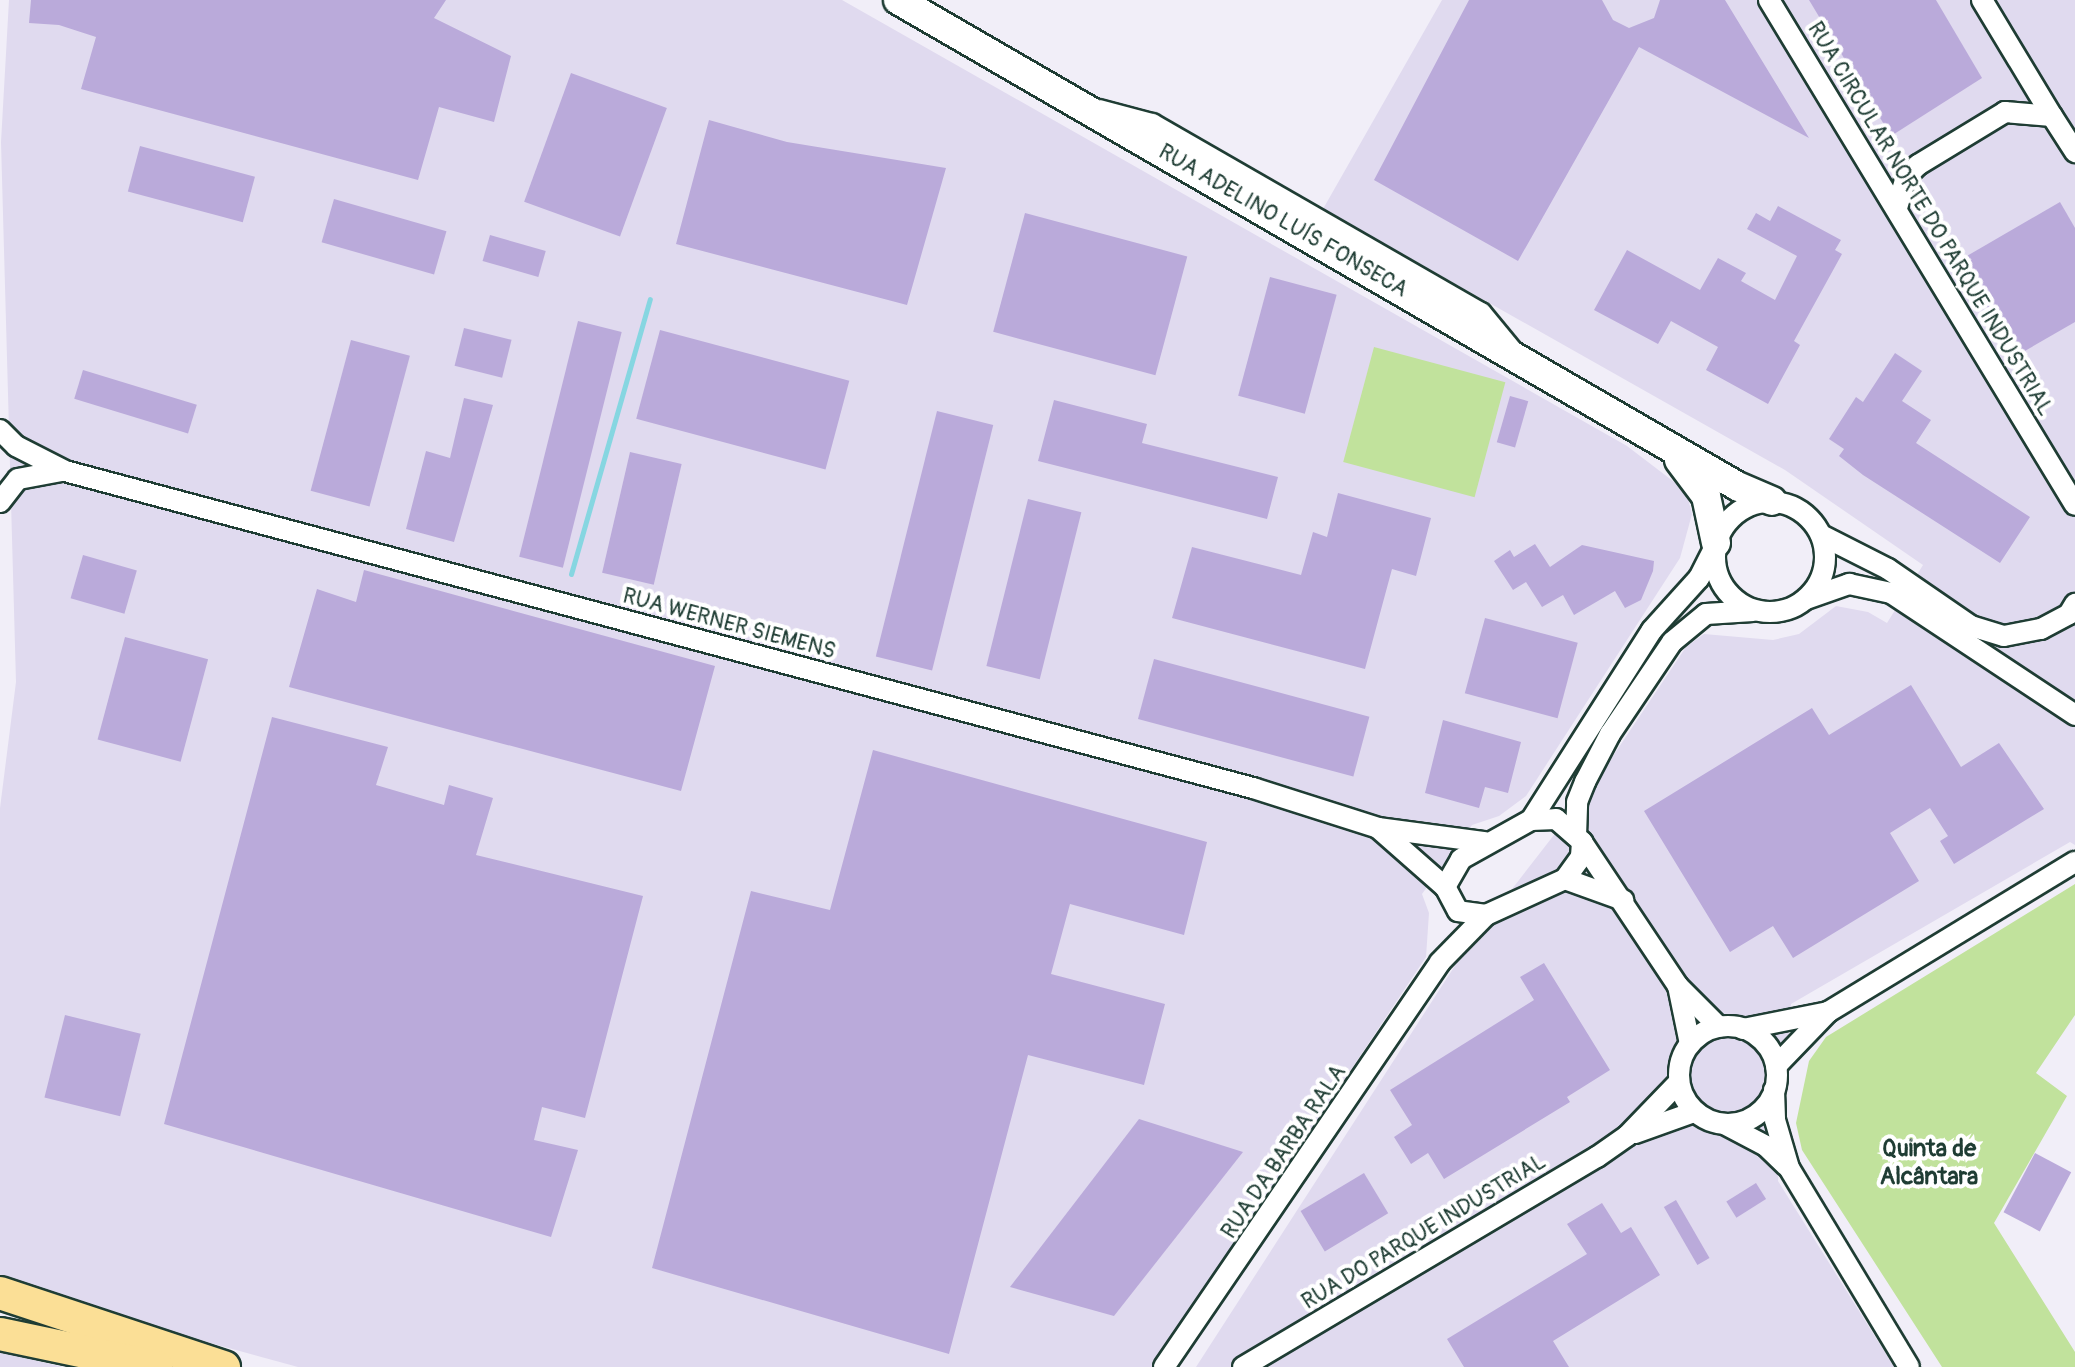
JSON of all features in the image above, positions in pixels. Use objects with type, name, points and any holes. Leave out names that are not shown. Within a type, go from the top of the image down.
[{"type":"main road","points":[[0,1293],[224,1367]]},
{"type":"main road","points":[[44,1343],[68,1335],[87,1320]]},
{"type":"main road","points":[[0,1334],[157,1367]]},
{"type":"street","name":"RUA ADELINO LUÍS FONSECA","points":[[898,0],[1665,444],[1772,501]]},
{"type":"street","name":"RUA CIRCULAR NORTE DO PARQUE INDUSTRIAL","points":[[1769,0],[2075,505]]},
{"type":"street","points":[[1982,0],[2075,152]]},
{"type":"street","points":[[1897,208],[1906,177],[1918,165],[2005,112],[2052,116]]},
{"type":"street","points":[[0,430],[16,446],[65,471]]},
{"type":"street","name":"RUA ADELINO LUÍS FONSECA","points":[[1665,444],[1706,496],[1716,544]]},
{"type":"street","points":[[0,502],[18,479],[65,471]]},
{"type":"street","name":"RUA WERNER SIEMENS","points":[[65,471],[1253,788],[1378,828],[1485,842]]},
{"type":"street","points":[[1531,820],[1652,630],[1699,578],[1734,514],[1772,501],[1807,516],[1821,535],[1888,569],[1971,626],[2004,636],[2041,629],[2069,614],[2075,604]]},
{"type":"street","points":[[1806,599],[1824,568],[1821,535]]},
{"type":"street","points":[[1716,544],[1716,571],[1725,589],[1758,611]]},
{"type":"street","points":[[1719,1027],[1678,986],[1623,900],[1579,839],[1556,819],[1531,820],[1485,842],[1461,859],[1445,887],[1458,911],[1486,915],[1565,879],[1581,857],[1579,839],[1577,802],[1585,782],[1610,734],[1672,642],[1706,614],[1777,612],[1849,584],[1891,593],[2075,715]]},
{"type":"street","name":"RUA WERNER SIEMENS","points":[[1378,828],[1445,887]]},
{"type":"street","points":[[1776,1066],[1828,1012],[2075,862]]},
{"type":"street","points":[[1565,879],[1623,900]]},
{"type":"street","name":"RUA DA BARBA RALA","points":[[1440,962],[1458,911]]},
{"type":"street","name":"RUA DA BARBA RALA","points":[[1164,1367],[1333,1125],[1440,962],[1486,915]]},
{"type":"street","points":[[1678,986],[1690,1044],[1679,1082],[1694,1112],[1766,1146],[1789,1168]]},
{"type":"street","points":[[1690,1044],[1719,1027],[1743,1029],[1828,1012]]},
{"type":"street","points":[[1743,1029],[1770,1049],[1776,1066],[1775,1120],[1789,1168],[1909,1367]]},
{"type":"street","name":"RUA DO PARQUE INDUSTRIAL","points":[[1627,1136],[1679,1082]]},
{"type":"street","points":[[1726,1125],[1759,1113],[1774,1090]]},
{"type":"street","name":"RUA DO PARQUE INDUSTRIAL","points":[[1243,1367],[1627,1136],[1694,1112]]},
{"type":"shaded area","points":[[9,0],[842,0],[1627,446],[1686,491],[1692,514],[1680,558],[1526,796],[1499,816],[1472,825],[1422,894],[1429,913],[1426,957],[1153,1367],[298,1367],[112,1316],[0,1279],[0,808],[16,682],[1,142]]},
{"type":"shaded area","points":[[1442,0],[2075,0],[2075,845],[2070,842],[1791,1004],[1778,1181],[1894,1367],[1196,1367],[1467,947],[1599,777],[1686,647],[1704,634],[1773,640],[1799,634],[1836,606],[1868,612],[1887,623],[1923,565],[1785,470],[1323,209]]},
{"type":"shaded area","points":[[0,1352],[63,1367],[0,1367]]},
{"type":"green space","points":[[1374,347],[1505,382],[1475,497],[1343,462]]},
{"type":"green space","points":[[2075,884],[2075,1015],[2036,1073],[2067,1096],[1994,1223],[2075,1352],[2075,1367],[1942,1367],[1802,1150],[1796,1123],[1809,1061],[1826,1037]]},
{"type":"building","points":[[31,0],[446,0],[434,18],[511,56],[494,122],[439,107],[418,180],[81,89],[96,37],[59,25],[29,23]]},
{"type":"building","points":[[1469,0],[1602,0],[1613,20],[1629,28],[1654,18],[1660,0],[1725,0],[1809,138],[1639,47],[1518,261],[1374,180]]},
{"type":"building","points":[[1809,0],[1936,0],[1982,78],[1891,136]]},
{"type":"building","points":[[571,73],[667,108],[620,237],[524,202]]},
{"type":"building","points":[[709,120],[787,142],[946,168],[907,305],[676,244]]},
{"type":"building","points":[[140,146],[255,177],[243,222],[128,191]]},
{"type":"building","points":[[334,199],[446,231],[434,275],[322,242]]},
{"type":"building","points":[[2060,202],[2075,228],[2075,322],[2016,356],[1960,260]]},
{"type":"building","points":[[1778,206],[1841,240],[1835,250],[1842,254],[1794,341],[1800,345],[1768,404],[1706,370],[1718,347],[1671,321],[1658,344],[1594,310],[1627,250],[1700,290],[1718,258],[1746,273],[1741,281],[1775,300],[1797,256],[1747,229],[1756,213],[1770,221]]},
{"type":"building","points":[[1025,213],[1187,256],[1155,375],[993,332]]},
{"type":"building","points":[[490,235],[546,251],[538,277],[483,261]]},
{"type":"building","points":[[1270,277],[1337,295],[1305,414],[1238,396]]},
{"type":"building","points":[[578,321],[622,332],[563,568],[519,557]]},
{"type":"building","points":[[464,328],[512,340],[502,378],[455,366]]},
{"type":"building","points":[[660,330],[849,381],[826,470],[636,419]]},
{"type":"building","points":[[351,340],[410,356],[370,506],[311,491]]},
{"type":"building","points":[[1895,353],[1922,371],[1902,401],[1931,420],[1916,443],[2030,517],[2000,563],[1863,475],[1839,456],[1844,449],[1829,439],[1856,397],[1863,402]]},
{"type":"building","points":[[83,370],[197,405],[188,433],[74,399]]},
{"type":"building","points":[[1510,396],[1528,401],[1515,447],[1497,442]]},
{"type":"building","points":[[464,398],[493,405],[454,542],[406,529],[426,451],[450,458]]},
{"type":"building","points":[[1054,400],[1147,424],[1142,443],[1278,477],[1267,519],[1038,461]]},
{"type":"building","points":[[937,411],[993,425],[932,671],[876,656]]},
{"type":"building","points":[[630,452],[682,464],[654,585],[602,573]]},
{"type":"building","points":[[1338,493],[1431,518],[1416,576],[1392,569],[1365,669],[1172,618],[1192,547],[1301,575],[1313,532],[1327,537]]},
{"type":"building","points":[[1028,499],[1081,512],[1040,679],[986,666]]},
{"type":"building","points":[[1535,544],[1550,567],[1582,545],[1654,561],[1653,571],[1641,600],[1625,608],[1615,591],[1574,615],[1563,595],[1542,607],[1526,582],[1513,590],[1494,561],[1510,550],[1514,557]]},
{"type":"building","points":[[83,555],[137,570],[124,614],[71,598]]},
{"type":"building","points":[[364,570],[715,666],[681,791],[289,687],[317,589],[356,602]]},
{"type":"building","points":[[1485,618],[1578,643],[1558,718],[1465,693]]},
{"type":"building","points":[[125,637],[208,659],[181,762],[98,739]]},
{"type":"building","points":[[1154,659],[1369,717],[1353,777],[1138,719]]},
{"type":"building","points":[[1911,685],[1961,767],[1999,743],[2044,809],[1954,864],[1940,841],[1948,836],[1930,808],[1890,833],[1919,881],[1793,958],[1773,926],[1730,952],[1644,811],[1812,708],[1829,735]]},
{"type":"building","points":[[272,717],[388,747],[376,785],[444,805],[449,785],[493,798],[476,855],[643,896],[585,1118],[542,1107],[534,1140],[578,1150],[551,1237],[164,1124]]},
{"type":"building","points":[[1443,720],[1521,742],[1508,793],[1485,787],[1479,808],[1425,793]]},
{"type":"building","points":[[873,750],[1207,842],[1184,935],[1070,904],[1051,974],[1165,1004],[1144,1085],[1028,1055],[949,1354],[652,1268],[751,891],[830,910]]},
{"type":"building","points":[[1544,963],[1610,1070],[1567,1097],[1570,1102],[1444,1179],[1428,1153],[1411,1164],[1394,1137],[1412,1125],[1390,1090],[1534,1000],[1520,977]]},
{"type":"building","points":[[65,1015],[141,1034],[120,1116],[44,1097]]},
{"type":"building","points":[[1139,1119],[1243,1152],[1114,1316],[1010,1287]]},
{"type":"building","points":[[2035,1153],[2071,1172],[2040,1231],[2004,1212]]},
{"type":"building","points":[[1364,1173],[1388,1213],[1325,1251],[1301,1211]]},
{"type":"building","points":[[1756,1183],[1766,1199],[1736,1218],[1726,1202]]},
{"type":"building","points":[[1676,1200],[1710,1258],[1697,1265],[1664,1207]]},
{"type":"building","points":[[1602,1203],[1621,1233],[1631,1227],[1660,1275],[1553,1341],[1569,1367],[1464,1367],[1447,1339],[1587,1254],[1567,1224]]},
{"type":"waterway","points":[[571,574],[650,299]]},
{"type":"district","name":"Quinta de Alcântara","points":[[1929,1163]]}]
